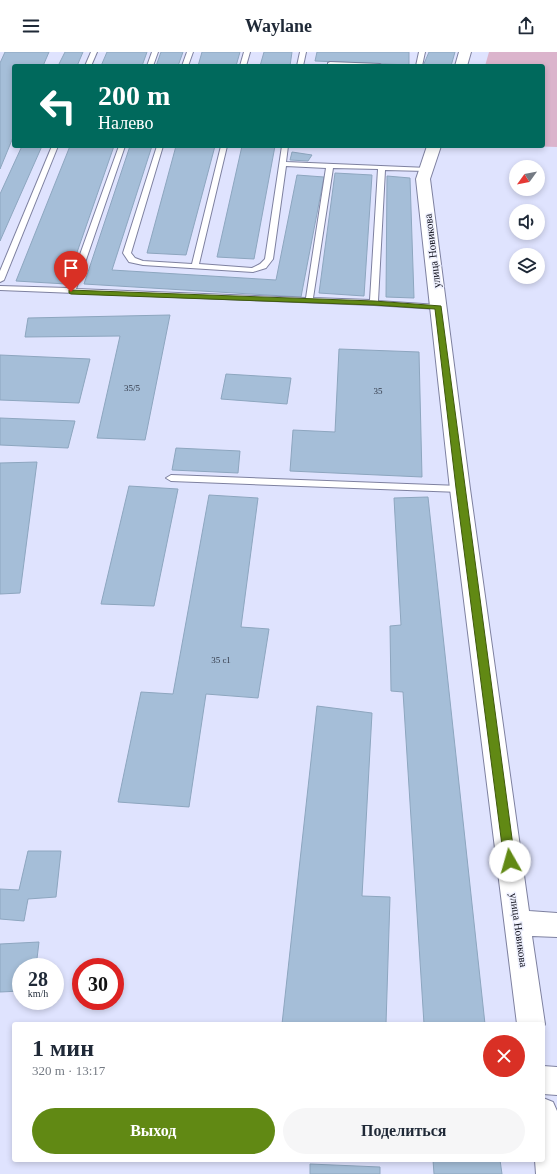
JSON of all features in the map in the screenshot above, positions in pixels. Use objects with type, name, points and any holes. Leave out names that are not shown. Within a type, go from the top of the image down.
[{"type":"street","points":[[461,64],[465,52]]},
{"type":"street","name":"улица Новикова","points":[[433,148],[423,179],[460,488],[531,1022]]},
{"type":"street","points":[[518,923],[557,925]]},
{"type":"street","points":[[545,1080],[557,1081]]},
{"type":"street","points":[[545,1128],[551,1174]]},
{"type":"lane","points":[[89,64],[94,52]]},
{"type":"lane","points":[[151,64],[155,52]]},
{"type":"lane","points":[[186,64],[190,52]]},
{"type":"lane","points":[[244,64],[247,52]]},
{"type":"lane","points":[[300,64],[303,52]]},
{"type":"lane","points":[[419,64],[422,52]]},
{"type":"lane","points":[[0,280],[54,148]]},
{"type":"lane","points":[[71,292],[121,148]]},
{"type":"lane","points":[[159,148],[127,253],[132,260],[143,264],[252,270],[263,266],[269,259],[285,148]]},
{"type":"lane","points":[[195,266],[224,148]]},
{"type":"lane","points":[[282,164],[426,169]]},
{"type":"lane","points":[[309,301],[330,166]]},
{"type":"lane","points":[[374,303],[382,168]]},
{"type":"lane","points":[[0,288],[374,303],[438,307]]},
{"type":"lane","points":[[171,478],[460,488]]},
{"type":"shaded area","points":[[489,52],[557,52],[557,147],[545,147],[545,64],[486,64]]},
{"type":"building","points":[[5,52],[49,52],[44,64],[12,64],[12,140],[0,169],[0,63]]},
{"type":"building","points":[[65,52],[83,52],[78,64],[59,64]]},
{"type":"building","points":[[107,52],[147,52],[143,64],[102,64]]},
{"type":"building","points":[[161,52],[183,52],[179,64],[157,64]]},
{"type":"building","points":[[202,52],[240,52],[237,64],[199,64]]},
{"type":"building","points":[[264,52],[292,52],[290,64],[261,64]]},
{"type":"building","points":[[317,52],[409,52],[409,64],[315,61]]},
{"type":"building","points":[[429,52],[455,52],[452,64],[424,64]]},
{"type":"building","points":[[21,148],[41,148],[0,241],[0,194]]},
{"type":"building","points":[[69,148],[113,148],[66,284],[16,281]]},
{"type":"building","points":[[129,148],[151,148],[112,270],[276,280],[297,175],[324,177],[301,297],[84,284]]},
{"type":"building","points":[[175,148],[214,148],[186,255],[147,253]]},
{"type":"building","points":[[242,148],[275,148],[254,259],[217,257]]},
{"type":"building","points":[[292,152],[312,155],[308,161],[290,160]]},
{"type":"building","points":[[335,173],[372,175],[364,296],[319,293]]},
{"type":"building","points":[[387,176],[410,178],[414,298],[386,297]]},
{"type":"building","points":[[170,315],[145,440],[97,438],[120,336],[25,337],[28,318]]},
{"type":"building","points":[[339,349],[419,352],[422,477],[290,471],[293,430],[335,432]]},
{"type":"building","points":[[0,355],[90,359],[79,403],[0,400]]},
{"type":"building","points":[[226,374],[291,378],[287,404],[221,399]]},
{"type":"building","points":[[0,418],[75,421],[68,448],[0,445]]},
{"type":"building","points":[[176,448],[240,451],[238,473],[172,470]]},
{"type":"building","points":[[37,462],[20,593],[0,594],[0,463]]},
{"type":"building","points":[[129,486],[178,489],[154,606],[101,604]]},
{"type":"building","points":[[209,495],[258,498],[241,627],[269,629],[258,698],[206,694],[189,807],[118,802],[141,692],[173,694]]},
{"type":"building","points":[[428,497],[485,1022],[424,1022],[403,692],[391,691],[390,626],[401,625],[394,498]]},
{"type":"building","points":[[317,706],[372,713],[362,896],[390,897],[386,1022],[282,1022]]},
{"type":"building","points":[[28,851],[61,851],[56,897],[28,899],[24,921],[0,919],[0,889],[19,890]]},
{"type":"building","points":[[39,942],[37,958],[12,958],[12,991],[0,992],[0,944]]},
{"type":"building","points":[[433,1162],[500,1162],[502,1174],[434,1174]]},
{"type":"building","points":[[310,1164],[380,1167],[380,1174],[310,1174]]},
{"type":"route","points":[[71,292],[374,303],[438,307],[460,488],[510,861]]}]
